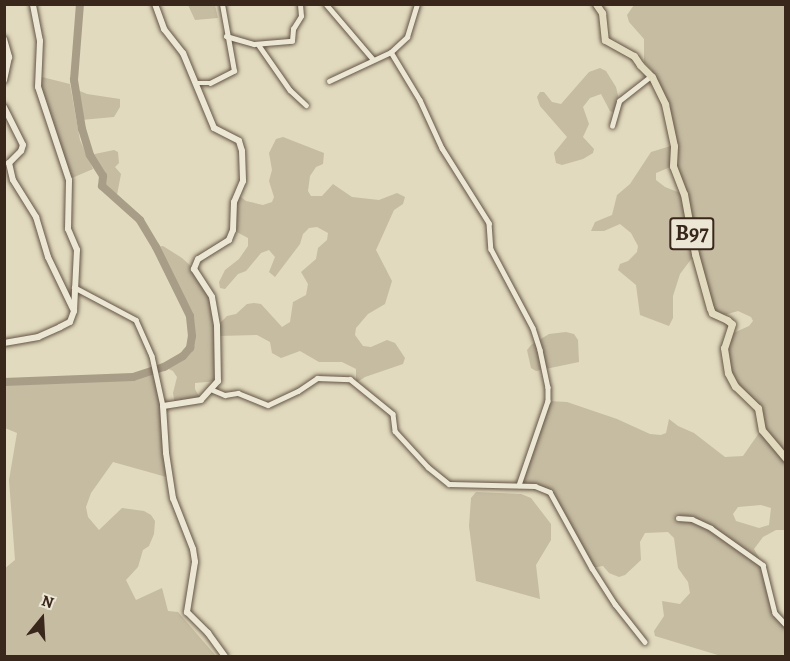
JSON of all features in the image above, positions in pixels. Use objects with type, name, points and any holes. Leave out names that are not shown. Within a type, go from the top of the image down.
[{"type":"main road","name":"B97","points":[[596,4],[602,13],[605,40],[634,56],[651,76],[670,119],[673,166],[684,194],[695,254],[710,308],[712,313],[732,324],[724,348],[728,373],[735,386],[758,408],[762,430],[786,459]]},
{"type":"street","points":[[4,343],[38,337],[60,327],[70,322],[74,311],[77,250],[68,229],[69,180],[38,87],[40,41],[33,4]]},
{"type":"street","points":[[155,4],[164,29],[183,53],[214,128],[240,143],[243,174],[243,181],[234,202],[233,230],[229,240],[198,259],[194,269],[212,297],[217,326],[220,375],[213,390],[201,400],[163,406]]},
{"type":"street","points":[[196,83],[210,83],[234,71],[222,4]]},
{"type":"street","points":[[226,36],[258,44],[292,41],[293,29],[301,16],[300,4]]},
{"type":"street","points":[[326,4],[373,59]]},
{"type":"street","points":[[329,81],[391,52],[407,37],[417,4]]},
{"type":"street","points":[[4,39],[9,57],[4,80]]},
{"type":"street","points":[[258,44],[290,90],[306,105]]},
{"type":"street","points":[[391,52],[420,100],[442,148],[489,223],[491,249],[533,328],[540,350],[548,387],[548,401],[519,485]]},
{"type":"street","points":[[612,126],[619,101],[651,76]]},
{"type":"street","points":[[4,106],[23,145],[21,151],[9,163],[13,180],[36,217],[48,257],[74,311]]},
{"type":"street","points":[[74,287],[136,320],[152,356],[163,406],[165,453],[173,498],[193,549],[195,562],[187,612],[208,633],[225,657]]},
{"type":"street","points":[[213,390],[225,395],[238,393],[267,405],[298,391],[317,378],[350,379],[393,414],[394,431],[428,467],[449,484],[519,485],[543,488],[550,492],[592,568],[615,604],[645,642]]},
{"type":"street","points":[[678,518],[692,519],[711,528],[763,565],[775,613],[786,625]]},
{"type":"shaded area","points":[[188,5],[215,5],[218,18],[195,20]]},
{"type":"shaded area","points":[[634,5],[785,5],[785,530],[776,530],[763,537],[754,549],[763,565],[773,605],[785,625],[783,656],[721,656],[655,636],[654,631],[664,616],[662,601],[680,604],[690,593],[688,582],[678,568],[674,538],[668,532],[645,533],[640,542],[641,560],[625,575],[619,577],[609,573],[603,566],[592,568],[550,492],[543,488],[519,485],[548,401],[567,402],[617,419],[650,434],[666,433],[669,419],[694,433],[725,457],[743,456],[761,430],[761,416],[735,386],[724,358],[729,335],[749,326],[753,321],[751,317],[738,311],[721,316],[715,315],[695,254],[680,274],[673,296],[673,318],[669,326],[640,315],[636,285],[618,270],[620,264],[628,261],[637,252],[638,246],[631,233],[620,224],[604,231],[591,231],[595,222],[612,215],[617,195],[630,184],[651,152],[674,145],[670,119],[651,76],[652,70],[644,62],[644,39],[629,22],[627,15]],"holes":[[[673,166],[683,194],[665,187],[656,180],[656,173]],[[761,505],[771,508],[769,525],[759,528],[736,521],[733,514],[738,507]]]},
{"type":"shaded area","points":[[600,68],[606,71],[616,87],[621,108],[615,113],[610,111],[601,94],[590,98],[583,107],[589,124],[583,137],[594,149],[593,153],[583,159],[562,165],[556,163],[554,153],[567,137],[540,106],[537,97],[540,92],[544,92],[552,102],[561,104],[589,72]]},
{"type":"shaded area","points":[[42,77],[70,84],[80,140],[93,169],[72,178],[52,125],[40,82]]},
{"type":"shaded area","points":[[75,89],[87,94],[120,99],[120,107],[114,117],[81,120]]},
{"type":"shaded area","points":[[283,137],[324,153],[323,164],[316,167],[310,176],[308,191],[311,196],[322,196],[333,184],[352,197],[379,200],[397,193],[405,197],[403,204],[394,210],[376,250],[392,281],[385,304],[368,314],[356,328],[355,335],[363,346],[371,347],[387,340],[395,343],[405,358],[403,364],[365,377],[356,383],[356,369],[342,362],[319,362],[300,351],[281,358],[272,353],[270,342],[257,335],[218,336],[218,381],[195,383],[195,389],[201,400],[175,404],[173,393],[177,377],[173,371],[164,367],[183,356],[190,348],[192,336],[190,316],[156,247],[163,246],[194,269],[212,297],[218,325],[227,316],[236,314],[247,304],[254,303],[261,304],[282,327],[290,322],[293,302],[306,295],[308,284],[301,272],[316,259],[318,248],[327,240],[328,233],[317,227],[309,228],[303,234],[300,244],[275,277],[269,272],[275,257],[269,250],[261,253],[246,271],[238,274],[225,289],[220,288],[219,282],[225,270],[239,259],[248,246],[248,238],[233,230],[237,194],[246,201],[263,205],[272,202],[274,197],[269,181],[272,170],[269,153],[276,139]]},
{"type":"shaded area","points":[[114,150],[118,152],[119,163],[115,167],[121,174],[116,200],[102,186],[103,176],[90,155]]},
{"type":"shaded area","points":[[566,332],[574,334],[578,340],[579,362],[536,371],[531,368],[527,350],[531,345],[549,334]]},
{"type":"shaded area","points":[[156,370],[162,398],[170,478],[113,462],[91,493],[86,507],[88,517],[99,530],[122,508],[144,511],[151,515],[155,521],[154,534],[149,546],[143,550],[138,567],[126,580],[136,600],[162,588],[168,611],[178,612],[216,656],[5,656],[4,569],[15,560],[9,480],[17,433],[5,428],[5,382],[133,377]]},
{"type":"shaded area","points":[[476,492],[521,494],[531,498],[551,524],[551,540],[536,565],[540,599],[476,581],[469,526],[471,498]]},
{"type":"waterway","points":[[4,382],[133,377],[164,367],[183,356],[190,348],[192,336],[190,316],[156,247],[140,220],[102,186],[103,176],[90,155],[82,129],[74,80],[80,4]]}]
